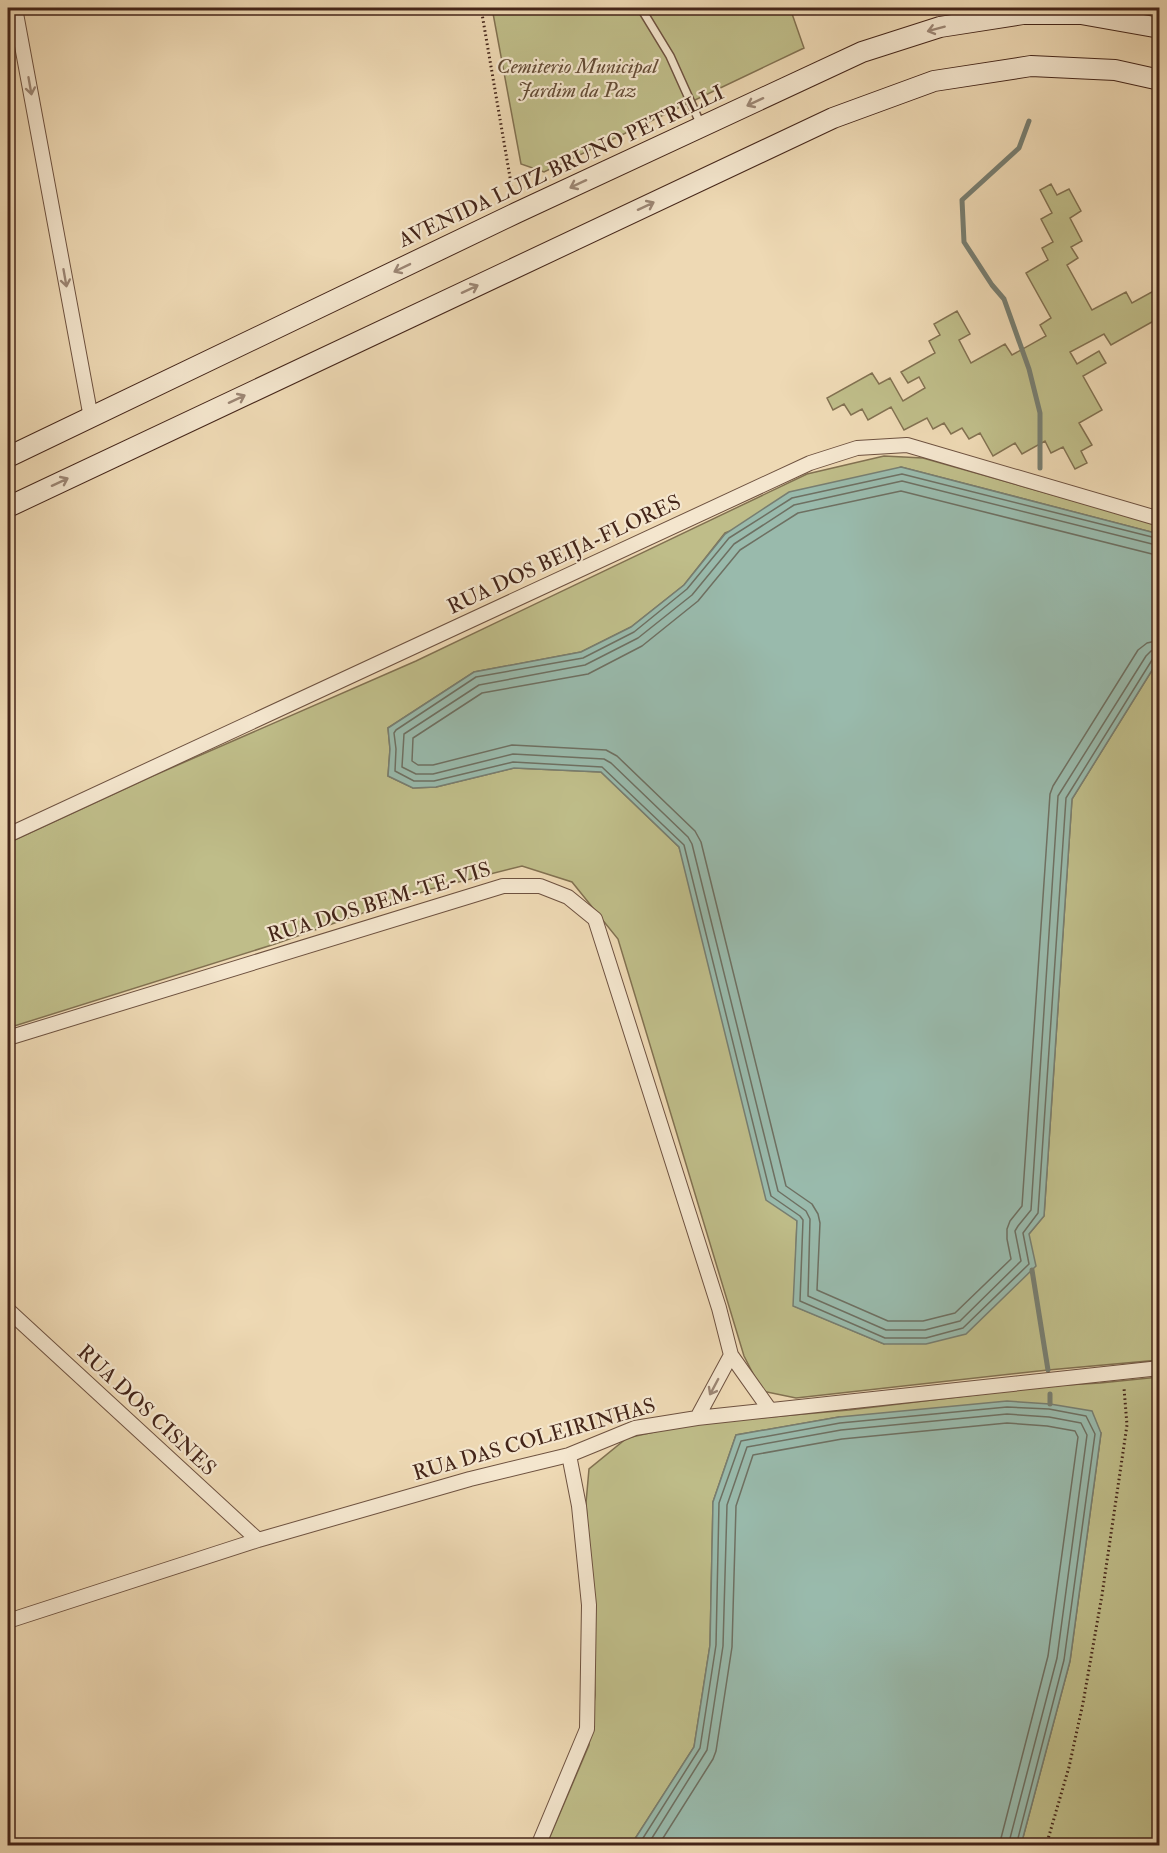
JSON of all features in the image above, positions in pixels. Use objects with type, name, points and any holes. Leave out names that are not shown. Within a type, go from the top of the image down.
[{"type":"main road","name":"AVENIDA LUIZ BRUNO PETRILLI","points":[[8,457],[516,213],[862,52],[940,27],[1023,14],[1081,14],[1160,28]]},
{"type":"main road","points":[[8,507],[844,114],[934,81],[1031,66],[1114,70],[1160,80]]},
{"type":"street","points":[[15,8],[91,418]]},
{"type":"street","name":"RUA DOS BEIJA-FLORES","points":[[8,835],[799,468],[856,448],[907,445],[1160,519]]},
{"type":"street","name":"RUA DOS BEM-TE-VIS","points":[[8,1038],[503,886],[540,886],[568,897],[595,919],[719,1308],[731,1355],[770,1410]]},
{"type":"street","name":"RUA DOS CISNES","points":[[8,1311],[258,1540]]},
{"type":"street","points":[[697,1418],[731,1355]]},
{"type":"street","name":"RUA DAS COLEIRINHAS","points":[[8,1621],[258,1540],[470,1479],[569,1455],[635,1428],[697,1418],[1160,1368]]},
{"type":"street","points":[[538,1845],[587,1729],[589,1605],[579,1506],[569,1455]]},
{"type":"lane","points":[[621,8],[642,10],[670,56],[702,126]]},
{"type":"path","points":[[481,8],[516,213]]},
{"type":"path","points":[[1046,1845],[1069,1767],[1102,1595],[1126,1425],[1122,1371]]},
{"type":"green space","name":"Cemiterio Municipal Jardim da Paz","points":[[492,8],[790,8],[804,48],[544,172],[521,164]]},
{"type":"green space","points":[[1051,184],[1057,195],[1069,189],[1081,211],[1070,218],[1082,241],[1071,247],[1078,258],[1067,265],[1092,310],[1126,292],[1132,303],[1159,288],[1159,318],[1111,345],[1104,334],[1070,352],[1077,364],[1099,351],[1106,363],[1083,376],[1102,410],[1079,423],[1092,445],[1081,451],[1087,463],[1075,469],[1063,447],[1051,453],[1045,441],[1022,454],[1015,443],[993,456],[980,433],[969,439],[962,428],[951,434],[944,423],[933,429],[927,418],[904,430],[891,407],[868,420],[862,409],[851,415],[844,404],[833,410],[827,398],[872,373],[879,384],[890,378],[903,401],[925,388],[919,377],[908,383],[901,372],[935,353],[929,341],[940,335],[934,324],[957,311],[970,334],[959,340],[971,363],[1005,344],[1012,355],[1046,336],[1040,325],[1051,318],[1026,273],[1048,260],[1042,248],[1053,242],[1041,219],[1052,213],[1040,190]]},
{"type":"green space","points":[[884,456],[923,458],[1159,525],[1159,534],[901,467],[725,533],[684,585],[631,627],[581,652],[474,672],[388,728],[390,749],[388,776],[413,788],[436,787],[514,768],[601,772],[679,847],[797,1221],[794,1306],[884,1344],[1029,1234],[1044,1216],[1072,799],[1159,659],[1159,1360],[796,1398],[762,1391],[744,1356],[618,939],[572,882],[522,866],[431,889],[275,944],[8,1028],[8,843],[155,775],[416,661],[807,474]]},
{"type":"green space","points":[[1159,1377],[1159,1845],[1021,1845],[1070,1661],[1101,1433],[839,1417],[736,1435],[713,1502],[710,1645],[694,1747],[631,1845],[546,1846],[589,1745],[595,1695],[586,1503],[589,1469],[627,1438],[690,1424],[849,1410],[1049,1386]]},
{"type":"water","points":[[901,467],[1159,534],[1159,659],[1072,799],[1044,1216],[1029,1234],[1036,1266],[966,1334],[926,1344],[884,1344],[793,1306],[797,1221],[766,1200],[679,847],[601,772],[514,768],[436,787],[413,788],[388,776],[390,749],[388,728],[474,672],[581,652],[631,627],[684,585],[725,534],[789,492]]},
{"type":"water","points":[[1007,1401],[1050,1404],[1092,1411],[1101,1433],[1070,1661],[1021,1845],[631,1845],[694,1747],[710,1645],[713,1502],[736,1435],[839,1417]]},
{"type":"waterway","points":[[1029,121],[1019,148],[962,200],[964,242],[1004,299],[1029,369],[1040,413],[1040,468]]},
{"type":"waterway","points":[[1032,1270],[1048,1370]]},
{"type":"waterway","points":[[1050,1394],[1050,1404]]}]
